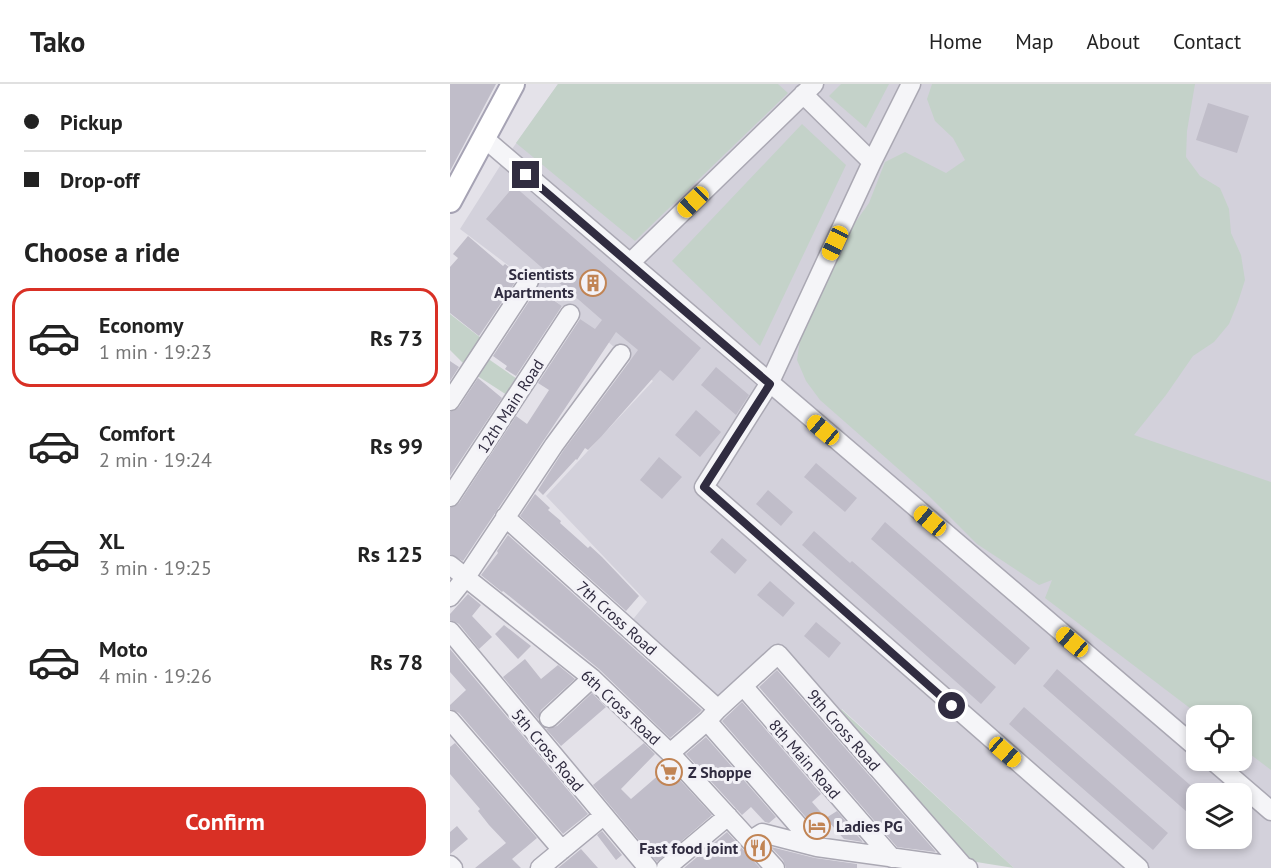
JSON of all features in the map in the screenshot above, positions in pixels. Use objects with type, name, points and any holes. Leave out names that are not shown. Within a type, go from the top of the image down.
[{"type":"main road","points":[[450,201],[513,84]]},
{"type":"street","points":[[910,84],[770,384],[704,487],[1139,868]]},
{"type":"street","points":[[630,263],[809,89],[872,162]]},
{"type":"street","points":[[484,138],[1186,739]]},
{"type":"street","points":[[450,401],[530,281]]},
{"type":"street","name":"12th Main Road","points":[[450,497],[570,314]]},
{"type":"street","points":[[450,597],[621,354]]},
{"type":"street","name":"7th Cross Road","points":[[505,517],[713,715],[817,847]]},
{"type":"street","name":"6th Cross Road","points":[[450,565],[592,678],[670,753],[775,868]]},
{"type":"street","name":"5th Cross Road","points":[[450,631],[648,868]]},
{"type":"street","name":"9th Cross Road","points":[[713,715],[778,654],[966,868]]},
{"type":"street","points":[[549,718],[592,678]]},
{"type":"street","name":"8th Main Road","points":[[743,686],[891,858]]},
{"type":"street","points":[[670,753],[713,715]]},
{"type":"street","points":[[450,720],[562,850]]},
{"type":"street","points":[[1225,771],[1271,811]]},
{"type":"street","points":[[540,868],[603,816]]},
{"type":"street","points":[[666,868],[729,816]]},
{"type":"street","points":[[751,840],[762,833],[817,847],[966,868]]},
{"type":"shaded area","points":[[558,84],[1271,84],[1271,868],[1014,868],[842,709],[837,713],[780,647],[717,699],[630,623],[647,602],[546,496],[653,381],[599,334],[460,229],[500,166]]},
{"type":"shaded area","points":[[558,84],[778,84],[788,93],[635,241],[516,143]]},
{"type":"shaded area","points":[[841,84],[889,84],[866,128],[829,96]]},
{"type":"shaded area","points":[[932,84],[1195,84],[1187,131],[1186,157],[1200,176],[1220,188],[1229,209],[1231,233],[1241,255],[1245,280],[1229,324],[1214,342],[1193,356],[1134,435],[1271,482],[1271,770],[1252,756],[1252,705],[1186,705],[1045,598],[1052,580],[1039,585],[977,544],[928,495],[820,400],[806,381],[797,360],[801,333],[827,262],[869,203],[885,162],[905,152],[946,173],[965,160],[953,138],[935,121],[927,99]]},
{"type":"shaded area","points":[[802,124],[846,165],[760,346],[672,261]]},
{"type":"shaded area","points":[[450,314],[481,338],[464,364],[450,350]]},
{"type":"shaded area","points":[[487,358],[520,381],[510,397],[476,375]]},
{"type":"shaded area","points":[[841,709],[1014,868],[970,861],[837,713]]},
{"type":"building","points":[[450,84],[496,84],[450,171]]},
{"type":"building","points":[[1208,103],[1249,116],[1237,153],[1196,140]]},
{"type":"building","points":[[514,186],[701,348],[673,381],[660,370],[601,437],[588,450],[585,448],[577,460],[543,495],[538,490],[563,451],[638,350],[616,332],[463,561],[450,554],[450,508],[459,503],[516,416],[527,424],[549,390],[538,383],[580,319],[595,329],[602,320],[486,219]]},
{"type":"building","points":[[468,236],[503,266],[505,264],[520,275],[479,336],[450,313],[450,267],[458,258],[453,254]]},
{"type":"building","points":[[537,289],[562,306],[516,376],[505,369],[507,366],[493,356]]},
{"type":"building","points":[[450,361],[459,367],[450,381]]},
{"type":"building","points":[[716,367],[749,395],[736,415],[701,385]]},
{"type":"building","points":[[478,378],[502,398],[450,476],[450,412],[459,407]]},
{"type":"building","points":[[696,410],[721,432],[700,457],[675,435]]},
{"type":"building","points":[[659,457],[682,477],[662,499],[640,480]]},
{"type":"building","points":[[816,463],[857,498],[845,512],[804,477]]},
{"type":"building","points":[[768,490],[793,512],[781,526],[756,504]]},
{"type":"building","points":[[535,494],[550,508],[548,510],[561,521],[560,523],[588,548],[590,546],[602,557],[639,596],[626,611],[520,516]]},
{"type":"building","points":[[885,522],[1030,648],[1015,665],[871,539]]},
{"type":"building","points":[[814,531],[850,563],[852,561],[996,687],[981,704],[802,545]]},
{"type":"building","points":[[508,535],[702,710],[670,738],[599,669],[481,575]]},
{"type":"building","points":[[722,538],[747,560],[735,574],[710,552]]},
{"type":"building","points":[[770,581],[795,603],[783,617],[757,595]]},
{"type":"building","points":[[468,594],[481,605],[472,616],[492,637],[479,649],[459,624],[450,620],[450,614]]},
{"type":"building","points":[[816,622],[841,643],[829,658],[804,636]]},
{"type":"building","points":[[504,625],[531,646],[518,659],[495,634]]},
{"type":"building","points":[[450,649],[588,814],[563,834],[459,713],[450,709],[450,705],[466,690],[450,672]]},
{"type":"building","points":[[525,659],[541,679],[558,665],[575,679],[541,710],[538,719],[503,677]]},
{"type":"building","points":[[1057,669],[1188,783],[1186,783],[1186,811],[1043,686]]},
{"type":"building","points":[[777,670],[936,852],[897,847],[759,687]]},
{"type":"building","points":[[592,693],[606,707],[561,746],[546,729],[557,726]]},
{"type":"building","points":[[742,702],[821,794],[812,802],[826,818],[837,811],[863,842],[844,839],[828,821],[817,830],[722,721]]},
{"type":"building","points":[[1024,707],[1168,833],[1153,850],[1009,724]]},
{"type":"building","points":[[706,737],[776,817],[769,823],[765,822],[751,807],[742,815],[686,754]]},
{"type":"building","points":[[455,743],[537,838],[512,859],[521,868],[475,868],[506,843],[489,825],[478,811],[480,809],[450,774],[450,747]]},
{"type":"building","points":[[644,743],[655,754],[621,789],[631,799],[668,767],[712,815],[657,862],[593,785]]},
{"type":"building","points":[[457,826],[468,839],[450,854],[450,832]]},
{"type":"building","points":[[602,831],[622,855],[616,860],[597,835]]},
{"type":"building","points":[[727,832],[760,868],[684,868]]},
{"type":"building","points":[[771,847],[815,858],[857,864],[857,868],[786,868],[783,860]]},
{"type":"building","points":[[581,849],[598,868],[558,868],[569,859]]},
{"type":"place","name":"Scientists Apartments","points":[[593,283]]},
{"type":"place","name":"Z Shoppe","points":[[669,772]]},
{"type":"place","name":"Ladies PG","points":[[817,826]]},
{"type":"place","name":"Fast food joint","points":[[758,848]]},
{"type":"route","points":[[526,175],[770,384],[704,487],[952,706]]}]
